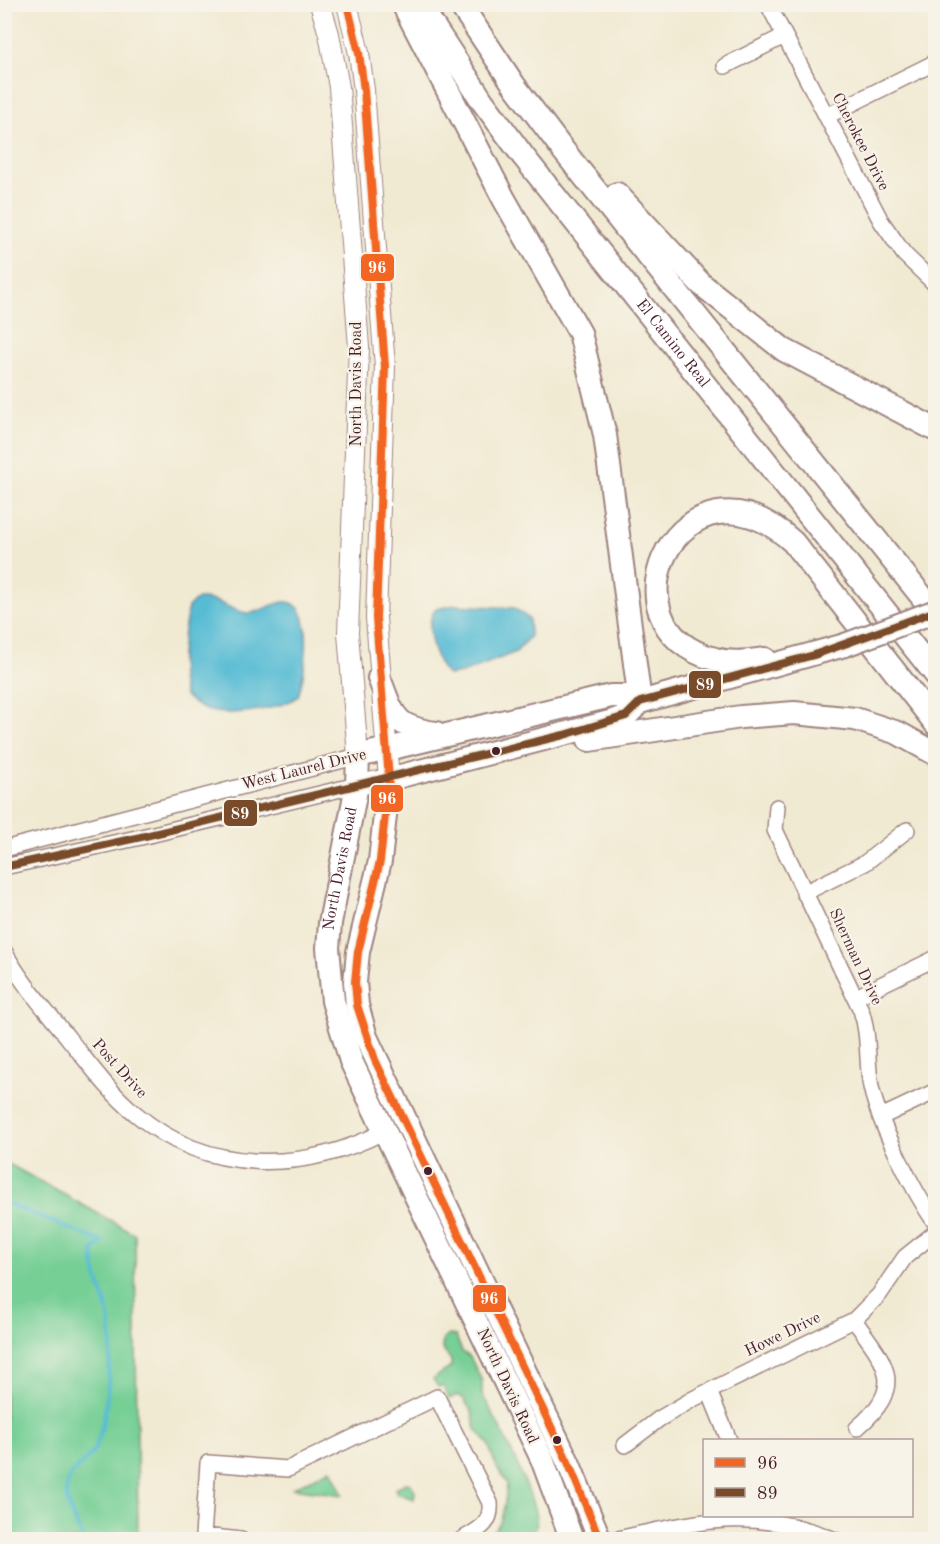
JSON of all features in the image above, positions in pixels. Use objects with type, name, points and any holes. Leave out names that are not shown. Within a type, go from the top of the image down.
[{"type":"highway","points":[[403,4],[504,198],[580,333],[605,435],[640,702]]},
{"type":"highway","name":"El Camino Real","points":[[419,4],[483,102],[523,156],[936,675]]},
{"type":"highway","points":[[460,4],[514,85],[563,150],[936,611]]},
{"type":"highway","points":[[563,150],[597,173],[701,284],[784,350],[936,430]]},
{"type":"highway","points":[[814,655],[730,662],[704,656],[683,645],[663,618],[657,594],[658,571],[672,540],[701,519],[725,513],[748,514],[778,529],[793,542],[936,724]]},
{"type":"highway","name":"West Laurel Drive","points":[[389,779],[501,752],[610,722],[626,716],[640,702],[814,655],[936,611]]},
{"type":"highway","points":[[379,678],[396,718],[404,726],[446,735]]},
{"type":"highway","name":"West Laurel Drive","points":[[358,756],[611,696],[627,696],[640,702]]},
{"type":"highway","points":[[501,752],[741,717],[794,713],[855,719],[898,732],[936,753]]},
{"type":"highway","name":"North Davis Road","points":[[358,756],[357,785],[330,923],[328,948],[333,1001],[351,1061],[542,1459],[572,1539]]},
{"type":"highway","name":"North Davis Road","points":[[389,779],[380,861],[358,952],[355,982],[357,1005],[366,1038],[413,1142],[568,1462],[600,1539]]},
{"type":"main road","name":"North Davis Road","points":[[320,4],[329,33],[339,87],[359,346],[348,633],[358,756]]},
{"type":"main road","name":"North Davis Road","points":[[347,4],[359,53],[364,90],[385,367],[376,618],[384,750],[389,779]]},
{"type":"main road","name":"West Laurel Drive","points":[[357,785],[389,779]]},
{"type":"street","name":"Cherokee Drive","points":[[768,4],[888,232],[904,254],[936,285]]},
{"type":"street","points":[[725,66],[784,36]]},
{"type":"street","points":[[827,116],[936,62]]},
{"type":"street","name":"West Laurel Drive","points":[[4,849],[358,756]]},
{"type":"street","name":"West Laurel Drive","points":[[4,867],[120,842],[357,785]]},
{"type":"street","name":"Sherman Drive","points":[[777,807],[775,830],[856,997],[868,1032],[871,1084],[881,1117],[936,1224]]},
{"type":"street","points":[[804,892],[865,863],[907,830]]},
{"type":"street","name":"Post Drive","points":[[4,951],[34,995],[114,1094],[136,1115],[173,1139],[217,1156],[269,1163],[298,1161],[336,1153],[384,1132]]},
{"type":"street","points":[[856,997],[936,958]]},
{"type":"street","points":[[881,1117],[936,1091]]},
{"type":"street","name":"Howe Drive","points":[[625,1445],[670,1412],[854,1320],[879,1295],[905,1257],[936,1232]]},
{"type":"street","points":[[854,1320],[888,1372],[886,1387],[876,1411],[857,1428]]},
{"type":"street","points":[[709,1391],[729,1439]]},
{"type":"street","points":[[241,1539],[203,1536],[208,1463],[288,1469],[437,1397],[490,1503],[490,1518],[486,1524],[461,1539]]},
{"type":"street","points":[[613,1539],[694,1521],[733,1517],[783,1523],[835,1539]]},
{"type":"green space","points":[[5,1162],[135,1234],[138,1539],[5,1539]]},
{"type":"green space","points":[[449,1335],[456,1336],[462,1352],[470,1357],[482,1381],[482,1394],[525,1482],[536,1517],[536,1528],[528,1539],[475,1539],[485,1537],[492,1532],[501,1519],[507,1483],[496,1466],[488,1444],[476,1429],[472,1412],[463,1398],[457,1395],[449,1399],[443,1386],[438,1387],[433,1379],[451,1367],[451,1360],[442,1349],[443,1339]]},
{"type":"green space","points":[[331,1469],[343,1495],[293,1488]]},
{"type":"green space","points":[[406,1483],[411,1484],[415,1492],[414,1499],[396,1493],[396,1488]]},
{"type":"water","points":[[198,599],[212,600],[247,613],[257,612],[282,602],[297,606],[303,616],[306,629],[305,660],[298,696],[280,705],[256,711],[231,713],[206,710],[185,696],[180,663],[188,607]]},
{"type":"water","points":[[455,605],[514,608],[529,619],[530,636],[516,652],[462,673],[448,675],[438,662],[432,643],[430,624],[436,609]]},
{"type":"waterway","points":[[4,1202],[102,1242],[93,1251],[95,1269],[111,1329],[106,1406],[95,1448],[71,1475],[66,1490],[69,1508],[84,1540]]},
{"type":"transit line","name":"96","points":[[347,4],[359,53],[364,90],[385,367],[376,618],[389,779],[380,861],[358,952],[355,982],[357,1005],[375,1060],[568,1462],[600,1540]]},
{"type":"transit line","name":"89","points":[[4,867],[141,837],[564,735],[626,716],[640,702],[814,655],[936,611]]}]
